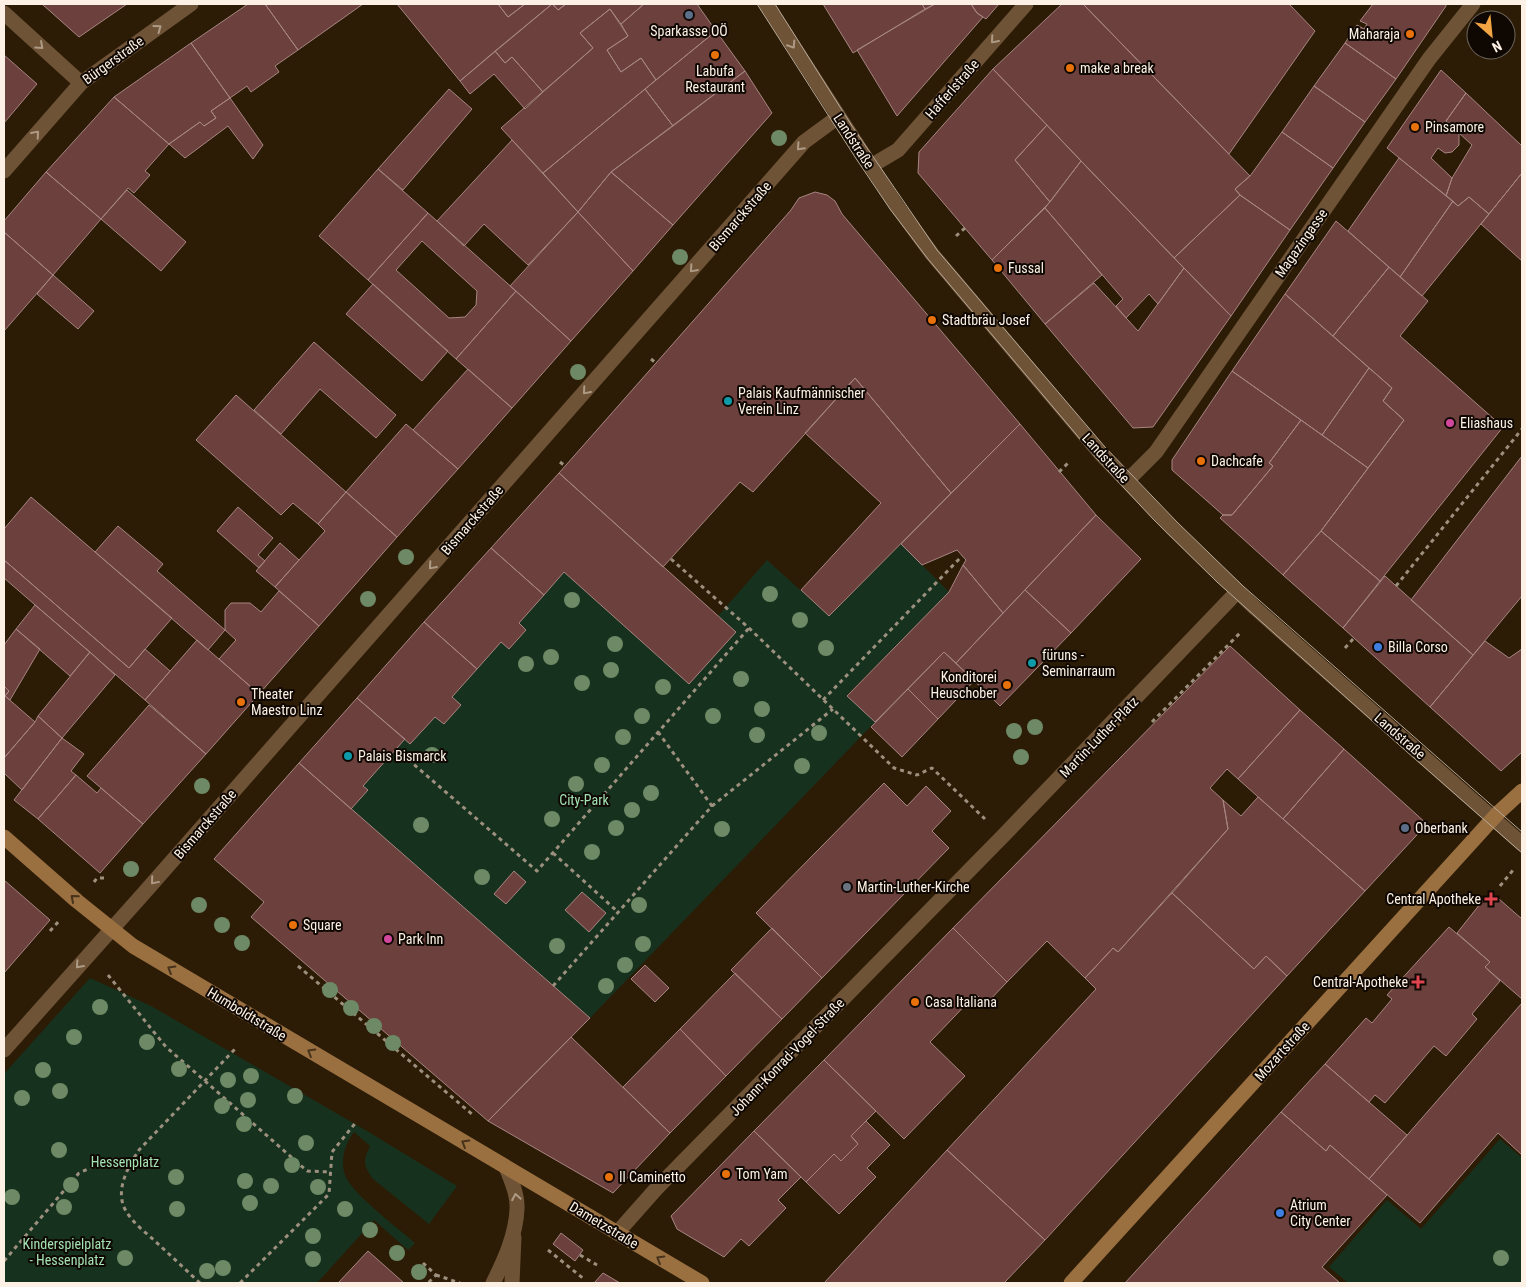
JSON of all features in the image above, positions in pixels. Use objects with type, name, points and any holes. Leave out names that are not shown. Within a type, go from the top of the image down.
[{"type":"main road","name":"Mozartstraße","points":[[1071,1283],[1493,818],[1522,791]]},
{"type":"main road","name":"Humboldtstraße","points":[[4,837],[77,901],[133,946],[506,1168]]},
{"type":"main road","name":"Dametzstraße","points":[[506,1168],[702,1283]]},
{"type":"street","name":"Bürgerstraße","points":[[4,171],[81,83],[191,4]]},
{"type":"street","name":"Landstraße","points":[[766,4],[896,205],[932,254],[1100,454],[1238,592],[1522,844]]},
{"type":"street","name":"Hafferlstraße","points":[[871,166],[898,150],[1026,4]]},
{"type":"street","name":"Magazingasse","points":[[1127,481],[1156,452],[1429,59],[1473,4]]},
{"type":"street","points":[[4,13],[81,83]]},
{"type":"street","name":"Bismarckstraße","points":[[112,929],[804,142],[838,117]]},
{"type":"street","name":"Martin-Luther-Platz","points":[[958,882],[1238,592]]},
{"type":"street","name":"Johann-Konrad-Vogel-Straße","points":[[617,1233],[670,1176],[958,882]]},
{"type":"street","points":[[4,1050],[112,929]]},
{"type":"street","points":[[506,1168],[514,1187],[517,1208],[514,1228],[512,1283]]},
{"type":"street","points":[[493,1283],[502,1265],[514,1228]]},
{"type":"path","points":[[956,236],[965,228]]},
{"type":"path","points":[[651,359],[656,362]]},
{"type":"path","points":[[1396,586],[1522,429]]},
{"type":"path","points":[[1059,472],[1070,460]]},
{"type":"path","points":[[560,462],[565,466]]},
{"type":"path","points":[[823,700],[962,556]]},
{"type":"path","points":[[670,559],[749,628],[894,768],[917,775],[932,768],[1003,836]]},
{"type":"path","points":[[396,749],[537,871],[749,628]]},
{"type":"path","points":[[1345,648],[1354,638]]},
{"type":"path","points":[[553,986],[712,806],[833,709]]},
{"type":"path","points":[[658,732],[712,806]]},
{"type":"path","points":[[553,853],[618,912]]},
{"type":"path","points":[[1500,886],[1514,868]]},
{"type":"path","points":[[298,966],[456,1097],[480,1121]]},
{"type":"path","points":[[108,975],[166,1047],[307,1171],[330,1172]]},
{"type":"path","points":[[330,994],[335,989]]},
{"type":"path","points":[[200,1283],[134,1222],[125,1210],[122,1195],[124,1178],[139,1150],[235,1049]]},
{"type":"path","points":[[240,1283],[329,1194],[332,1152],[356,1120]]},
{"type":"path","points":[[4,1261],[79,1173],[106,1161],[120,1158],[130,1164]]},
{"type":"path","points":[[548,1250],[584,1279]]},
{"type":"path","points":[[580,1255],[597,1264]]},
{"type":"path","points":[[423,1263],[436,1275],[460,1283]]},
{"type":"path","points":[[428,1283],[436,1275]]},
{"type":"green space","name":"City-Park","points":[[901,544],[949,592],[847,695],[875,722],[590,1018],[351,809],[363,786],[405,739],[410,744],[435,717],[444,724],[460,705],[452,697],[501,642],[510,649],[526,630],[519,623],[564,572],[689,684],[736,632],[718,616],[767,560],[829,616]]},
{"type":"green space","name":"Hessenplatz","points":[[90,978],[151,1006],[367,1131],[457,1186],[429,1224],[373,1179],[365,1163],[370,1146],[354,1132],[344,1152],[343,1164],[345,1175],[349,1183],[366,1201],[415,1243],[408,1250],[374,1220],[317,1283],[4,1283],[4,1074]]},
{"type":"green space","points":[[1500,1139],[1522,1158],[1522,1283],[1348,1283],[1329,1267],[1387,1200],[1421,1229]]},
{"type":"building","points":[[42,4],[127,4],[79,37]]},
{"type":"building","points":[[248,4],[265,4],[298,50],[275,66],[279,72],[251,92],[247,86],[230,98],[191,43]]},
{"type":"building","points":[[265,4],[363,4],[298,50]]},
{"type":"building","points":[[397,4],[498,4],[508,17],[525,4],[552,4],[460,81]]},
{"type":"building","points":[[498,4],[525,4],[508,17]]},
{"type":"building","points":[[552,4],[558,10],[566,4],[644,4],[621,24],[610,9],[580,33],[593,48],[543,92],[512,57],[505,63],[495,51]]},
{"type":"building","points":[[553,4],[566,4],[558,10]]},
{"type":"building","points":[[644,4],[697,4],[716,31],[656,80],[641,58],[621,72],[607,50],[628,36],[621,24]]},
{"type":"building","points":[[823,4],[922,4],[925,9],[853,53]]},
{"type":"building","points":[[922,4],[935,4],[925,9]]},
{"type":"building","points":[[935,4],[971,4],[977,13],[983,17],[897,116],[857,50]]},
{"type":"building","points":[[971,4],[999,4],[986,19],[977,13]]},
{"type":"building","points":[[1062,4],[1083,4],[1250,176],[1235,189],[1240,195],[1174,258],[993,69]]},
{"type":"building","points":[[1083,4],[1289,4],[1315,31],[1229,154]]},
{"type":"building","points":[[1373,4],[1446,4],[1396,79],[1345,43],[1357,25],[1364,29],[1367,24],[1360,21]]},
{"type":"building","points":[[610,9],[628,36],[607,50],[621,72],[641,58],[656,80],[543,173],[501,128],[593,48],[580,33]]},
{"type":"building","points":[[716,31],[745,71],[673,126],[645,89]]},
{"type":"building","points":[[191,43],[230,98],[211,111],[216,118],[204,126],[200,122],[169,144],[114,97]]},
{"type":"building","points":[[1345,43],[1396,79],[1365,122],[1314,86]]},
{"type":"building","points":[[495,51],[505,63],[512,57],[543,92],[525,109],[494,74],[470,94],[460,81]]},
{"type":"building","points":[[4,55],[37,84],[4,123]]},
{"type":"building","points":[[993,69],[1047,125],[1015,160],[1050,202],[992,260],[918,173],[919,152]]},
{"type":"building","points":[[1441,70],[1466,93],[1446,121],[1459,133],[1459,145],[1452,152],[1445,153],[1438,148],[1431,158],[1452,178],[1446,196],[1387,148]]},
{"type":"building","points":[[745,71],[772,113],[673,225],[611,172]]},
{"type":"building","points":[[1314,86],[1365,122],[1333,168],[1282,132]]},
{"type":"building","points":[[449,89],[472,109],[403,190],[378,169]]},
{"type":"building","points":[[645,89],[673,126],[611,172],[578,212],[543,173]]},
{"type":"building","points":[[1466,93],[1522,146],[1522,173],[1489,214],[1469,197],[1458,206],[1446,196],[1452,178],[1472,145],[1446,121]]},
{"type":"building","points":[[114,97],[169,144],[145,171],[150,175],[134,193],[128,188],[101,219],[46,172]]},
{"type":"building","points":[[230,98],[263,145],[253,159],[228,126],[185,158],[169,144],[200,122],[204,126],[216,118],[211,111]]},
{"type":"building","points":[[1047,125],[1081,161],[1050,202],[1015,160]]},
{"type":"building","points":[[1282,132],[1333,168],[1290,230],[1240,195],[1235,189],[1250,176]]},
{"type":"building","points":[[512,140],[578,212],[528,265],[484,224],[464,246],[437,221]]},
{"type":"building","points":[[1399,158],[1453,201],[1400,277],[1348,231]]},
{"type":"building","points":[[1081,161],[1184,268],[1158,304],[1149,294],[1126,318],[1116,306],[1123,299],[1045,208]]},
{"type":"building","points":[[378,169],[428,213],[368,280],[319,236]]},
{"type":"building","points":[[46,172],[101,219],[53,275],[4,232],[4,221]]},
{"type":"building","points":[[611,172],[673,225],[633,271],[578,212]]},
{"type":"building","points":[[1522,173],[1522,261],[1481,224]]},
{"type":"building","points":[[127,190],[186,242],[161,271],[101,219]]},
{"type":"building","name":"Palais Kaufmännischer Verein Linz","points":[[815,192],[827,195],[835,201],[842,214],[1020,424],[951,493],[855,378],[753,492],[740,482],[663,567],[559,473],[791,210],[799,198]]},
{"type":"building","points":[[1240,195],[1290,230],[1231,316],[1174,258]]},
{"type":"building","points":[[1469,197],[1489,214],[1422,296],[1400,277],[1453,201],[1458,206]]},
{"type":"building","points":[[1045,208],[1102,275],[1045,324],[992,260]]},
{"type":"building","points":[[578,212],[633,271],[571,341],[510,286]]},
{"type":"building","points":[[428,213],[516,291],[456,359],[368,280]],"holes":[[[422,241],[477,291],[476,305],[465,317],[449,318],[396,270]]]},
{"type":"building","points":[[1336,221],[1389,267],[1333,336],[1285,294]]},
{"type":"building","points":[[4,232],[53,275],[4,331]]},
{"type":"building","name":"Eliashaus","points":[[1389,267],[1428,301],[1400,336],[1503,427],[1380,581],[1321,531],[1404,420],[1383,401],[1392,388],[1333,336]]},
{"type":"building","points":[[1184,268],[1231,316],[1153,427],[1133,428],[1045,324],[1094,283],[1138,331]]},
{"type":"building","points":[[53,275],[94,311],[78,329],[37,294]]},
{"type":"building","points":[[373,284],[448,351],[422,381],[346,314]]},
{"type":"building","points":[[516,291],[571,341],[512,408],[456,359]]},
{"type":"building","points":[[1285,294],[1369,368],[1322,435],[1232,371]]},
{"type":"building","points":[[314,342],[396,415],[376,438],[320,389],[281,434],[254,410]]},
{"type":"building","points":[[1369,368],[1392,388],[1383,401],[1404,420],[1368,468],[1322,435]]},
{"type":"building","points":[[468,369],[512,408],[458,469],[413,430]]},
{"type":"building","points":[[1232,371],[1301,420],[1269,463],[1273,466],[1232,515],[1223,515],[1172,470],[1172,460]]},
{"type":"building","points":[[855,378],[951,493],[829,616],[801,590],[881,503],[805,433]]},
{"type":"building","points":[[236,395],[346,492],[318,524],[293,503],[281,515],[196,440]]},
{"type":"building","points":[[1301,420],[1368,468],[1321,531],[1283,575],[1220,518],[1223,515],[1232,515],[1273,466],[1269,463]]},
{"type":"building","points":[[406,424],[458,469],[397,537],[346,492]]},
{"type":"building","points":[[1020,424],[1096,515],[1003,613],[963,565],[966,560],[957,550],[922,565],[901,544]]},
{"type":"building","points":[[1522,456],[1522,596],[1473,655],[1411,600]]},
{"type":"building","points":[[559,473],[736,632],[689,684],[564,572],[544,595],[491,548]]},
{"type":"building","points":[[346,492],[397,537],[319,626],[275,587],[325,531],[318,524]]},
{"type":"building","points":[[31,497],[172,618],[129,668],[4,560],[4,529]]},
{"type":"building","points":[[238,507],[273,538],[258,555],[265,561],[259,568],[217,531]]},
{"type":"building","points":[[1096,515],[1141,559],[1071,633],[1025,590]]},
{"type":"building","points":[[118,526],[163,564],[157,571],[225,630],[208,650],[95,552]]},
{"type":"building","points":[[1321,531],[1380,581],[1343,628],[1283,575]]},
{"type":"building","points":[[280,543],[299,560],[275,587],[256,571]]},
{"type":"building","points":[[491,548],[544,595],[519,623],[526,630],[509,649],[501,642],[477,669],[424,622]]},
{"type":"building","points":[[4,560],[129,668],[145,649],[170,671],[145,700],[4,578]]},
{"type":"building","points":[[963,565],[1003,613],[956,663],[944,652],[875,722],[847,696],[949,592]]},
{"type":"building","points":[[1385,576],[1473,655],[1430,707],[1343,628]]},
{"type":"building","points":[[1025,590],[1071,633],[1000,706],[956,663]]},
{"type":"building","points":[[279,591],[319,626],[259,694],[219,659],[236,640],[225,630],[225,610],[231,603],[250,603],[261,612]]},
{"type":"building","points":[[35,605],[90,652],[70,676],[16,629]]},
{"type":"building","points":[[424,622],[477,669],[452,697],[461,705],[444,724],[435,717],[410,744],[357,698]]},
{"type":"building","points":[[16,629],[40,649],[10,700],[5,696],[9,691],[4,686],[4,645]]},
{"type":"building","points":[[197,640],[259,694],[206,754],[145,700]]},
{"type":"building","points":[[1485,641],[1509,658],[1522,649],[1522,752],[1501,771],[1430,707]]},
{"type":"building","points":[[1230,646],[1300,710],[1238,779],[1227,769],[1210,788],[1223,800],[1228,829],[1118,952],[1113,948],[1085,978],[1047,941],[1007,982],[953,928]]},
{"type":"building","points":[[90,652],[115,675],[62,738],[38,716]]},
{"type":"building","points":[[944,652],[974,681],[938,719],[908,689]]},
{"type":"building","points":[[4,686],[9,691],[5,696],[35,722],[4,758]]},
{"type":"building","points":[[908,689],[938,719],[902,757],[871,727]]},
{"type":"building","name":"Palais Bismarck","points":[[357,698],[405,739],[363,786],[368,790],[351,809],[299,763]]},
{"type":"building","points":[[149,705],[206,754],[143,824],[87,776]]},
{"type":"building","points":[[1300,710],[1344,749],[1283,819],[1238,779]]},
{"type":"building","points":[[38,716],[62,738],[22,790],[4,773],[4,758]]},
{"type":"building","points":[[62,738],[84,754],[71,771],[76,775],[38,819],[14,800]]},
{"type":"building","points":[[1344,749],[1427,824],[1365,891],[1283,819]]},
{"type":"building","name":"Park Inn","points":[[299,763],[590,1018],[488,1121],[251,917],[264,902],[214,859]]},
{"type":"building","points":[[76,775],[97,793],[101,788],[143,824],[100,873],[38,819]]},
{"type":"building","name":"Martin-Luther-Kirche","points":[[884,783],[907,806],[926,786],[951,811],[932,831],[949,848],[822,978],[756,913]]},
{"type":"building","points":[[1258,797],[1365,891],[1287,976],[1266,956],[1254,969],[1172,893],[1228,829],[1223,800],[1241,816]]},
{"type":"building","points":[[514,871],[526,882],[506,904],[494,894]]},
{"type":"building","points":[[4,880],[50,920],[4,973]]},
{"type":"building","points":[[582,892],[606,913],[589,932],[565,910]]},
{"type":"building","points":[[1172,893],[1254,969],[1266,956],[1287,976],[1045,1240],[947,1150],[1096,989],[1085,978],[1113,948],[1118,952]]},
{"type":"building","points":[[1484,899],[1499,899],[1522,919],[1522,999],[1485,967],[1490,962],[1457,933]]},
{"type":"building","points":[[1449,927],[1490,962],[1485,967],[1500,981],[1472,1014],[1477,1019],[1446,1056],[1434,1046],[1385,1103],[1375,1095],[1369,1102],[1325,1064],[1366,1018],[1372,1023],[1392,999],[1387,995]]},
{"type":"building","points":[[772,928],[822,978],[782,1019],[731,970]]},
{"type":"building","points":[[953,928],[1007,982],[986,1004],[976,994],[930,1042],[965,1076],[904,1139],[824,1060]]},
{"type":"building","points":[[645,965],[669,988],[655,1002],[631,979]]},
{"type":"building","points":[[735,973],[782,1019],[726,1076],[680,1029]]},
{"type":"building","points":[[1522,1003],[1522,1155],[1498,1133],[1420,1223],[1369,1179]]},
{"type":"building","points":[[680,1029],[726,1076],[670,1133],[623,1087]]},
{"type":"building","points":[[571,1037],[670,1133],[613,1193],[488,1121]]},
{"type":"building","points":[[824,1060],[876,1111],[851,1136],[858,1144],[841,1161],[834,1154],[806,1182],[754,1131]]},
{"type":"building","points":[[1325,1064],[1407,1135],[1369,1179],[1330,1145],[1326,1151],[1281,1112]]},
{"type":"building","name":"Atrium City Center","points":[[1281,1112],[1326,1151],[1330,1145],[1387,1195],[1322,1267],[1340,1283],[1125,1283]]},
{"type":"building","points":[[866,1121],[890,1145],[867,1168],[876,1177],[839,1214],[806,1182],[834,1154],[841,1161],[858,1144],[851,1136]]},
{"type":"building","points":[[754,1131],[801,1177],[778,1200],[786,1208],[749,1246],[741,1239],[724,1257],[677,1229],[671,1216]]},
{"type":"building","points":[[947,1150],[1045,1240],[1004,1283],[824,1283]]},
{"type":"building","points":[[561,1233],[583,1250],[575,1261],[553,1244]]},
{"type":"building","points":[[368,1251],[404,1283],[338,1283]]},
{"type":"building","points":[[603,1273],[620,1283],[594,1283]]},
{"type":"tram line","points":[[757,4],[890,209],[928,259],[1097,459],[1154,520],[1217,582],[1522,853]]},
{"type":"tram line","points":[[775,4],[852,126],[937,250],[1105,447],[1177,522],[1243,586],[1522,832]]},
{"type":"place","name":"Sparkasse OÖ","points":[[689,15]]},
{"type":"place","name":"Maharaja","points":[[1410,34]]},
{"type":"place","name":"Labufa Restaurant","points":[[715,55]]},
{"type":"place","name":"make a break","points":[[1070,68]]},
{"type":"place","name":"Pinsamore","points":[[1415,127]]},
{"type":"place","name":"Fussal","points":[[998,268]]},
{"type":"place","name":"Stadtbräu Josef","points":[[932,320]]},
{"type":"place","name":"Palais Kaufmännischer Verein Linz","points":[[728,401]]},
{"type":"place","name":"Eliashaus","points":[[1450,423]]},
{"type":"place","name":"Dachcafe","points":[[1201,461]]},
{"type":"place","name":"Billa Corso","points":[[1378,647]]},
{"type":"place","name":"füruns - Seminarraum","points":[[1032,663]]},
{"type":"place","name":"Konditorei Heuschober","points":[[1007,685]]},
{"type":"place","name":"Theater Maestro Linz","points":[[241,702]]},
{"type":"place","name":"Palais Bismarck","points":[[348,756]]},
{"type":"place","name":"Oberbank","points":[[1405,828]]},
{"type":"place","name":"Martin-Luther-Kirche","points":[[847,887]]},
{"type":"place","name":"Central Apotheke","points":[[1491,899]]},
{"type":"place","name":"Square","points":[[293,925]]},
{"type":"place","name":"Park Inn","points":[[388,939]]},
{"type":"place","name":"Central-Apotheke","points":[[1418,982]]},
{"type":"place","name":"Casa Italiana","points":[[915,1002]]},
{"type":"place","name":"Tom Yam","points":[[726,1174]]},
{"type":"place","name":"Il Caminetto","points":[[609,1177]]},
{"type":"place","name":"Atrium City Center","points":[[1280,1213]]},
{"type":"park label","name":"Kinderspielplatz - Hessenplatz","points":[[67,1252]]}]
